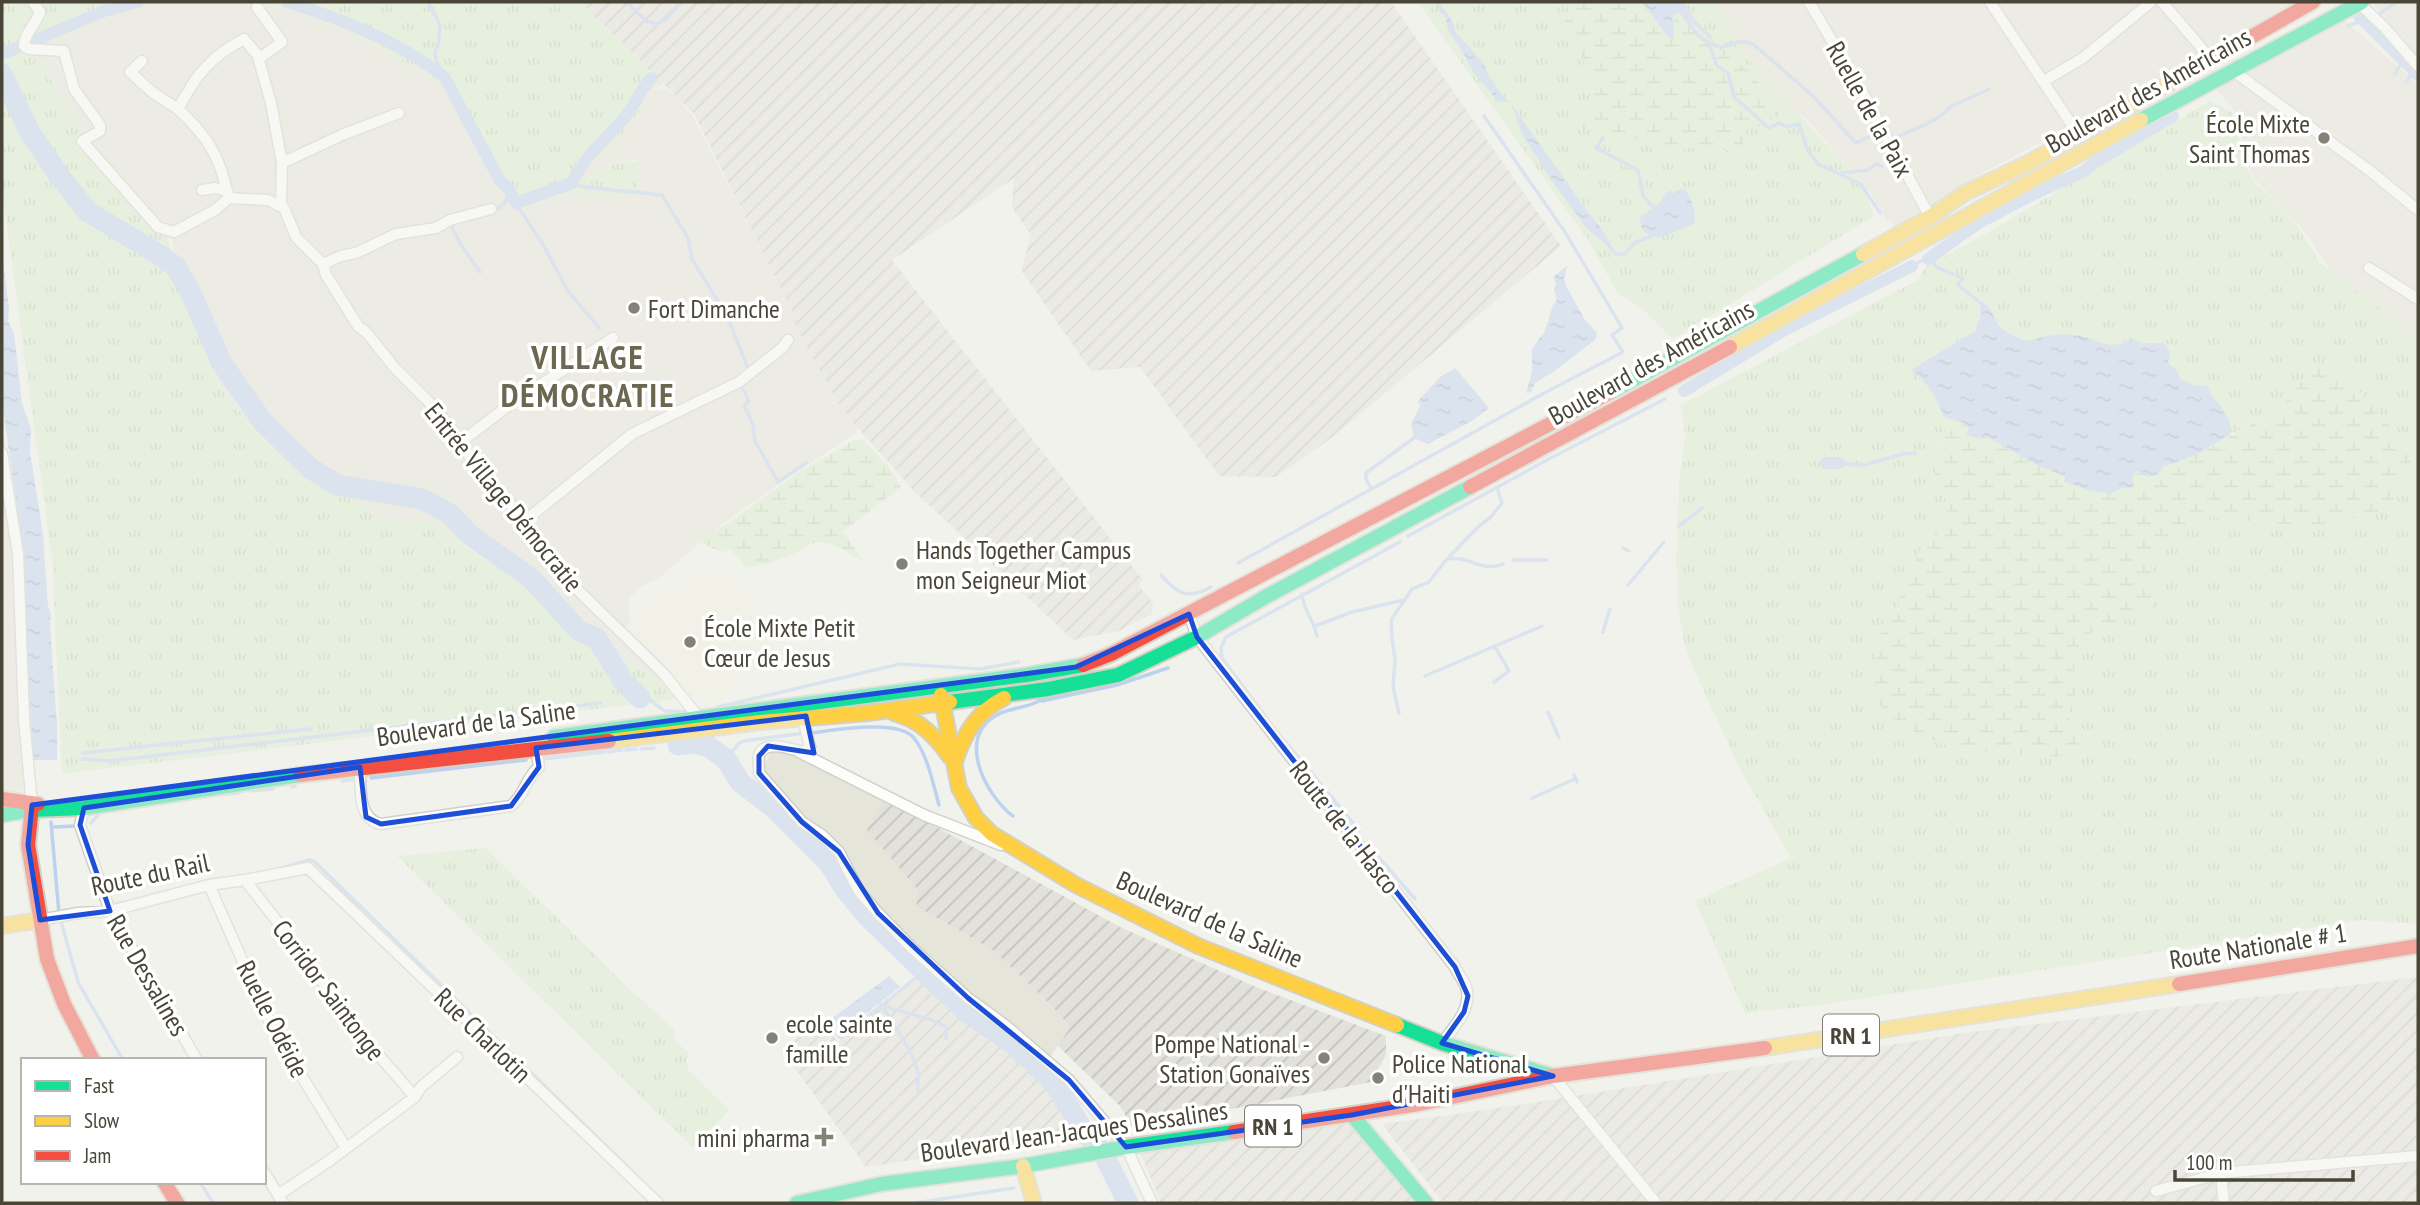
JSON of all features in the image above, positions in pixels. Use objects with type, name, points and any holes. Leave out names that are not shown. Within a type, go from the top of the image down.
[{"type":"main road","name":"Boulevard des Américains","points":[[940,687],[1076,667],[1111,654],[1578,410],[1930,217],[1965,193],[2028,163],[2313,2]]},
{"type":"main road","name":"Boulevard des Américains","points":[[942,703],[1059,687],[1118,675],[1197,637],[2360,3]]},
{"type":"main road","name":"Boulevard de la Saline","points":[[2,799],[32,807],[85,808],[360,767],[536,748],[940,687],[959,788],[976,818],[992,834],[1017,851],[1076,885],[1198,946],[1442,1043],[1553,1076]]},
{"type":"main road","points":[[954,764],[967,732],[977,716],[991,705],[1017,692]]},
{"type":"main road","name":"Boulevard de la Saline","points":[[699,722],[868,713],[942,703]]},
{"type":"main road","points":[[868,713],[908,716],[922,723],[936,737],[954,764]]},
{"type":"main road","name":"Boulevard de la Saline","points":[[2,815],[32,807],[643,732]]},
{"type":"main road","points":[[32,807],[27,845],[47,918],[47,959],[64,1004],[92,1058]]},
{"type":"main road","name":"Route du Rail","points":[[2,926],[47,918]]},
{"type":"main road","name":"Route Nationale # 1","points":[[2105,995],[2418,946]]},
{"type":"main road","name":"Boulevard Jean-Jacques Dessalines","points":[[797,1203],[881,1184],[1023,1166],[1126,1147],[1419,1104],[1553,1076],[1783,1046],[2105,995]]},
{"type":"main road","points":[[1352,1115],[1426,1203]]},
{"type":"main road","points":[[1023,1166],[1034,1203]]},
{"type":"main road","points":[[165,1184],[177,1203]]},
{"type":"street","points":[[33,2],[40,12],[24,41],[24,46],[29,49],[64,51],[74,89],[100,125],[100,131],[82,141],[158,227],[174,232],[215,210],[228,195]]},
{"type":"street","name":"Ruelle de la Paix","points":[[1809,2],[1865,97],[1930,217]]},
{"type":"street","points":[[1990,2],[2078,134]]},
{"type":"street","points":[[2044,80],[2083,58],[2151,2]]},
{"type":"street","points":[[2162,2],[2211,59]]},
{"type":"street","points":[[2360,3],[2418,66]]},
{"type":"street","points":[[202,190],[216,188],[228,195],[268,200],[281,205],[282,163],[271,103],[258,57],[282,42],[257,7]]},
{"type":"street","points":[[178,109],[192,82],[212,57],[228,47],[244,39],[260,58]]},
{"type":"street","points":[[142,61],[130,72],[200,129],[219,159],[228,195]]},
{"type":"street","points":[[2232,71],[2370,171],[2418,210]]},
{"type":"street","points":[[282,163],[398,113]]},
{"type":"street","name":"Entrée Village Démocratie","points":[[281,205],[296,237],[323,264],[326,275],[358,326],[433,407],[461,442],[478,471],[526,520],[526,531],[553,566],[663,673],[699,722]]},
{"type":"street","points":[[323,264],[356,253],[396,234],[436,228],[450,220],[491,209]]},
{"type":"street","points":[[2369,268],[2418,299]]},
{"type":"street","points":[[461,442],[512,403],[613,338]]},
{"type":"street","points":[[526,520],[632,433],[739,382],[782,348],[788,340]]},
{"type":"street","points":[[2,453],[18,554],[24,719],[32,807]]},
{"type":"street","name":"Route de la Hasco","points":[[1189,614],[1197,637],[1455,967],[1468,996],[1464,1012],[1442,1043]]},
{"type":"street","points":[[803,718],[810,747],[803,752],[771,746],[766,748],[759,756],[759,773],[802,822],[824,836],[839,852],[859,891],[886,922],[968,998],[1005,1024],[1061,1073],[1126,1147],[1152,1203]]},
{"type":"street","points":[[360,767],[362,804],[366,817],[371,822],[381,824],[511,806],[526,789],[531,773],[539,767],[536,748]]},
{"type":"street","points":[[792,749],[923,814],[1017,851]]},
{"type":"street","name":"Rue Dessalines","points":[[85,808],[80,825],[110,911],[196,1058]]},
{"type":"street","name":"Route du Rail","points":[[47,918],[110,911],[209,885],[309,867]]},
{"type":"street","name":"Rue Charlotin","points":[[309,867],[658,1203]]},
{"type":"street","name":"Corridor Saintonge","points":[[245,880],[308,961],[356,1029],[415,1097]]},
{"type":"street","name":"Ruelle Odéide","points":[[209,885],[273,1030],[346,1148]]},
{"type":"street","points":[[266,1175],[280,1199],[415,1097],[421,1087],[457,1057]]},
{"type":"street","points":[[1553,1076],[1656,1203]]},
{"type":"street","points":[[2156,1191],[2221,1173],[2418,1156]]},
{"type":"street","points":[[2221,1173],[2224,1203]]},
{"type":"highlighted area","points":[[1189,614],[1197,637],[1455,967],[1468,996],[1464,1012],[1442,1043],[1553,1076],[1352,1115],[1126,1147],[1069,1080],[968,998],[878,913],[839,852],[802,822],[759,773],[759,756],[768,746],[814,753],[806,716],[536,748],[539,767],[511,806],[381,824],[366,817],[360,767],[84,808],[80,825],[110,911],[40,920],[28,845],[32,805],[1076,667]]},
{"type":"shaded area","points":[[163,2],[249,2],[288,9],[346,30],[435,78],[445,86],[499,183],[528,200],[560,194],[636,196],[638,159],[604,165],[590,178],[586,169],[607,152],[642,107],[650,91],[664,88],[674,94],[693,117],[797,318],[858,425],[856,433],[722,524],[659,578],[638,588],[629,600],[629,615],[658,678],[629,664],[580,623],[432,523],[380,518],[310,468],[260,437],[214,379],[171,239],[93,143],[31,49],[105,16]]},
{"type":"shaded area","points":[[580,2],[1391,2],[1561,246],[1334,436],[1276,477],[1219,476],[1140,367],[1091,371],[1021,270],[1031,235],[1012,207],[1014,178],[892,260],[1143,580],[1138,585],[1153,603],[1152,614],[1119,631],[1073,640],[913,490],[850,419],[804,342],[793,319],[795,317],[694,114]]},
{"type":"shaded area","points":[[1705,2],[2311,2],[1972,179],[1899,228],[1886,220],[1871,193],[1808,121],[1749,69]]},
{"type":"shaded area","points":[[2381,2],[2418,2],[2418,60],[2374,5]]},
{"type":"shaded area","points":[[2343,19],[2418,84],[2418,361],[2354,305],[2300,226],[2256,181],[2248,166],[2237,113],[2217,90],[2264,59]]},
{"type":"shaded area","points":[[2,426],[18,544],[33,790],[2,793]]},
{"type":"shaded area","points":[[715,565],[745,591],[755,608],[771,619],[776,629],[773,642],[776,651],[761,662],[756,671],[747,670],[741,683],[721,701],[689,696],[625,631],[632,617],[662,594]]},
{"type":"shaded area","points":[[773,749],[795,752],[885,796],[868,830],[918,890],[916,906],[993,950],[1053,1007],[1070,1027],[1049,1059],[1007,1030],[878,912],[850,870],[759,773]]},
{"type":"shaded area","points":[[885,796],[909,812],[1120,927],[1256,987],[1386,1036],[1386,1055],[1371,1082],[1133,1128],[1120,1106],[1058,1046],[1070,1027],[1053,1007],[993,950],[916,906],[918,890],[867,830]]},
{"type":"shaded area","points":[[923,973],[964,1010],[1012,1043],[1036,1064],[1056,1089],[1077,1130],[1059,1138],[866,1167],[794,1067],[797,1055],[789,1044],[820,1017],[838,1042]]},
{"type":"shaded area","points":[[2418,977],[2418,1203],[1443,1203],[1382,1124],[1520,1105],[1964,1033]]},
{"type":"shaded area","points":[[1358,1121],[1427,1203],[1161,1203],[1140,1152]]},
{"type":"green space","points":[[2,2],[163,2],[105,16],[31,49],[95,146],[167,235],[214,379],[260,437],[310,468],[380,518],[432,523],[579,624],[629,664],[658,678],[678,699],[62,774],[52,560],[2,191]]},
{"type":"green space","points":[[250,2],[580,2],[664,84],[647,95],[643,107],[607,152],[586,169],[590,178],[604,165],[640,161],[636,196],[560,194],[528,200],[511,198],[499,183],[445,86],[435,78],[346,30],[288,9]]},
{"type":"green space","points":[[1418,2],[1713,2],[1750,61],[1856,176],[1865,189],[1874,216],[1673,339],[1646,312],[1617,292],[1588,240]]},
{"type":"green space","points":[[1570,2],[1642,2],[1667,37],[1674,39],[1672,17],[1680,11],[1690,17],[1709,39],[1730,50],[1732,58],[1750,72],[1777,105],[1778,112],[1772,119],[1763,121],[1757,129],[1747,129],[1740,154],[1708,146],[1661,153],[1635,139],[1614,135],[1603,138],[1579,126],[1588,114],[1597,85],[1562,24],[1567,19]]},
{"type":"green space","points":[[2210,101],[2232,112],[2246,166],[2255,183],[2297,225],[2319,262],[2366,297],[2418,344],[2418,924],[2360,920],[1822,1005],[1745,1013],[1695,901],[1791,858],[1740,769],[1685,646],[1678,607],[1676,560],[1679,482],[1685,434],[1681,405],[1918,280],[1926,266]],"holes":[[[1977,301],[2003,330],[2024,340],[2079,335],[2100,344],[2115,346],[2131,339],[2156,345],[2179,379],[2194,385],[2208,386],[2230,420],[2230,435],[2282,407],[2314,365],[2336,365],[2386,422],[2412,459],[2312,527],[2206,517],[2150,555],[2080,636],[2073,675],[2080,685],[2071,701],[2069,713],[2081,741],[2072,753],[2054,757],[1956,749],[1921,736],[1871,695],[1905,589],[1947,515],[1943,493],[1928,463],[1917,453],[1940,451],[1944,440],[1944,417],[1927,386],[1911,370],[1951,348],[1973,332],[1980,317]]]},
{"type":"green space","points":[[2314,365],[2336,365],[2387,422],[2412,459],[2388,511],[2312,527],[2206,517],[2151,555],[2153,611],[2080,637],[2073,675],[2080,685],[2071,701],[2069,713],[2081,741],[2072,753],[2054,757],[1956,749],[1921,736],[1891,717],[1871,695],[1879,668],[1875,652],[1885,622],[1898,613],[1899,598],[1921,548],[1927,548],[1946,518],[1946,503],[1936,487],[1933,471],[1928,463],[1915,453],[1940,451],[1945,442],[1944,417],[1966,424],[1969,429],[1966,435],[1980,439],[1988,437],[2038,466],[2065,476],[2064,482],[2111,494],[2120,489],[2136,471],[2163,467],[2198,454],[2282,407]]},
{"type":"green space","points":[[854,440],[864,440],[889,467],[901,487],[843,532],[863,560],[834,545],[819,542],[782,559],[746,568],[731,550],[721,552],[702,543],[700,539],[725,525],[799,472]]},
{"type":"green space","points":[[486,848],[674,1029],[675,1041],[690,1054],[686,1059],[688,1070],[729,1110],[693,1148],[397,856]]},
{"type":"water","points":[[1434,2],[1439,2],[1452,20],[1455,31],[1484,64],[1488,75],[1508,102],[1498,101],[1473,72],[1448,30],[1446,19]]},
{"type":"water","points":[[1642,2],[1684,2],[1695,20],[1711,35],[1713,42],[1680,11],[1672,17],[1674,39],[1668,37]]},
{"type":"water","points":[[1511,104],[1601,228],[1611,245],[1609,247],[1587,229],[1552,181],[1523,136]]},
{"type":"water","points":[[1680,189],[1685,190],[1692,201],[1695,223],[1659,238],[1645,232],[1640,218],[1666,193],[1671,191],[1674,194]]},
{"type":"water","points":[[2,254],[9,308],[8,321],[14,333],[22,403],[31,429],[30,452],[43,534],[48,607],[51,613],[57,760],[33,760],[20,528],[2,401]]},
{"type":"water","points":[[1567,266],[1564,279],[1566,286],[1585,320],[1597,333],[1596,339],[1535,383],[1531,392],[1526,393],[1532,372],[1532,349],[1545,331],[1557,300],[1553,277]]},
{"type":"water","points":[[1977,300],[1987,305],[2001,328],[2025,340],[2064,334],[2116,345],[2131,339],[2143,343],[2164,343],[2170,352],[2168,362],[2177,371],[2180,379],[2194,385],[2208,386],[2230,420],[2230,435],[2198,454],[2163,467],[2158,475],[2147,477],[2136,471],[2132,477],[2134,486],[2111,494],[2064,482],[2065,476],[2038,466],[1988,437],[1980,439],[1966,435],[1969,429],[1966,424],[1944,417],[1931,391],[1911,370],[1975,331],[1980,318]]},
{"type":"water","points":[[1455,368],[1489,408],[1472,421],[1428,444],[1414,438],[1411,424],[1420,406],[1418,401],[1440,377]]},
{"type":"water","points":[[889,976],[900,987],[842,1032],[831,1019]]},
{"type":"waterway","points":[[2,54],[104,11],[138,2]]},
{"type":"waterway","points":[[287,2],[370,33],[410,54],[445,78],[500,181],[508,188],[516,203],[572,183],[577,172],[623,119],[652,78]]},
{"type":"waterway","points":[[428,2],[440,25],[435,53],[445,78]]},
{"type":"waterway","points":[[627,2],[646,21],[656,24],[665,20],[682,2]]},
{"type":"waterway","points":[[1671,2],[1699,36],[1708,42],[1717,66],[1728,73],[1734,97],[1769,128],[1779,123],[1787,127],[1799,124],[1808,151],[1818,164],[1861,184],[1880,213]]},
{"type":"waterway","points":[[2377,15],[2397,2]]},
{"type":"waterway","points":[[2358,15],[2418,75]]},
{"type":"waterway","points":[[2348,26],[2370,18]]},
{"type":"waterway","points":[[1708,42],[1721,48],[1737,42],[1753,44],[1813,96],[1856,143],[1880,131]]},
{"type":"waterway","points":[[2395,74],[2403,60]]},
{"type":"waterway","points":[[2406,82],[2414,71]]},
{"type":"waterway","points":[[2,74],[29,131],[87,211],[176,267],[191,293],[221,362],[263,422],[310,468],[337,485],[422,499],[450,514],[469,534],[533,580],[578,630],[597,639],[623,681],[640,698]]},
{"type":"waterway","points":[[1889,140],[1931,122],[1950,107],[1989,89]]},
{"type":"waterway","points":[[1238,563],[1623,352],[1612,335],[1622,328],[1565,232],[1484,116]]},
{"type":"waterway","points":[[1928,259],[1977,224],[2086,170],[2173,116]]},
{"type":"waterway","points":[[1603,138],[1596,148],[1638,170],[1643,196],[1652,206]]},
{"type":"waterway","points":[[1841,173],[1868,170],[1876,164],[1882,166]]},
{"type":"waterway","points":[[572,183],[585,187],[662,195],[688,238],[692,259],[727,316],[747,371]]},
{"type":"waterway","points":[[494,211],[504,204],[509,193],[542,243],[568,291],[599,328]]},
{"type":"waterway","points":[[450,224],[480,272]]},
{"type":"waterway","points":[[1608,245],[1616,254],[1624,254],[1636,242],[1652,236]]},
{"type":"waterway","points":[[1909,264],[1912,266],[1923,260],[1930,260],[1938,268],[1963,278],[1958,285],[1977,300]]},
{"type":"waterway","points":[[1684,391],[1783,331],[1912,266]]},
{"type":"waterway","points":[[740,383],[749,401],[744,405],[753,425],[755,441],[778,482],[806,463]]},
{"type":"waterway","points":[[1408,536],[1665,399]]},
{"type":"waterway","points":[[1371,488],[1366,473],[1414,438]]},
{"type":"waterway","points":[[1839,463],[1864,465],[1915,453]]},
{"type":"waterway","points":[[1826,463],[1839,463]]},
{"type":"waterway","points":[[1399,713],[1393,687],[1395,660],[1391,621],[1412,589],[1429,582],[1446,560],[1491,517],[1502,503],[1497,488]]},
{"type":"waterway","points":[[1679,526],[1702,508]]},
{"type":"waterway","points":[[1265,716],[1222,658],[1221,648],[1226,637],[1400,542]]},
{"type":"waterway","points":[[1628,585],[1664,542]]},
{"type":"waterway","points":[[1623,548],[1629,551]]},
{"type":"waterway","points":[[1448,559],[1462,559],[1488,566],[1503,564]]},
{"type":"waterway","points":[[1513,560],[1546,560]]},
{"type":"waterway","points":[[1161,575],[1172,587],[1183,593],[1196,593],[1211,587]]},
{"type":"waterway","points":[[1302,594],[1317,636]]},
{"type":"waterway","points":[[1315,626],[1352,612],[1404,600]]},
{"type":"waterway","points":[[1603,632],[1610,609]]},
{"type":"waterway","points":[[1425,676],[1542,626]]},
{"type":"waterway","points":[[1494,682],[1509,671],[1495,647]]},
{"type":"waterway","points":[[718,707],[900,664],[980,669],[1019,662]]},
{"type":"waterway","points":[[1042,701],[1117,685],[1168,668]]},
{"type":"waterway","points":[[623,681],[665,711],[688,712]]},
{"type":"waterway","points":[[1013,816],[993,795],[985,781],[976,751],[978,737],[985,725],[997,715],[1042,699]]},
{"type":"waterway","points":[[82,759],[110,761],[601,703]]},
{"type":"waterway","points":[[1548,712],[1559,738]]},
{"type":"waterway","points":[[812,733],[866,727],[906,732],[914,738],[923,753],[939,805]]},
{"type":"waterway","points":[[83,753],[311,729]]},
{"type":"waterway","points":[[726,759],[739,743],[744,741],[805,733]]},
{"type":"waterway","points":[[700,741],[726,759],[740,782],[775,809],[829,863],[845,889],[868,917],[964,1010],[1012,1043],[1055,1084],[1084,1132],[1102,1151],[1128,1203]]},
{"type":"waterway","points":[[1285,741],[1359,830]]},
{"type":"waterway","points":[[678,745],[695,743],[706,746]]},
{"type":"waterway","points":[[641,749],[654,748]]},
{"type":"waterway","points":[[626,750],[636,749]]},
{"type":"waterway","points":[[608,752],[622,750]]},
{"type":"waterway","points":[[543,759],[604,752]]},
{"type":"waterway","points":[[371,778],[526,760]]},
{"type":"waterway","points":[[1574,775],[1577,782]]},
{"type":"waterway","points":[[342,781],[356,779]]},
{"type":"waterway","points":[[1532,798],[1575,779]]},
{"type":"waterway","points":[[252,791],[273,789]]},
{"type":"waterway","points":[[216,795],[239,793]]},
{"type":"waterway","points":[[179,800],[206,797]]},
{"type":"waterway","points":[[91,823],[102,810]]},
{"type":"waterway","points":[[51,822],[59,914],[78,982],[122,1058]]},
{"type":"waterway","points":[[53,827],[75,826]]},
{"type":"waterway","points":[[1370,847],[1415,899]]},
{"type":"waterway","points":[[275,870],[314,861],[637,1176]]},
{"type":"waterway","points":[[328,880],[356,905]]},
{"type":"waterway","points":[[116,904],[124,902]]},
{"type":"waterway","points":[[832,1029],[841,1038],[918,976],[921,968]]},
{"type":"waterway","points":[[879,1003],[913,1058],[918,1074],[918,1091]]},
{"type":"waterway","points":[[883,1006],[932,1020],[946,1027],[946,1038]]},
{"type":"waterway","points":[[201,1184],[213,1203]]},
{"type":"waterway","points":[[915,1203],[1014,1188]]},
{"type":"traffic: fast","points":[[2141,120],[2362,2]]},
{"type":"traffic: fast","points":[[1611,392],[1863,254]]},
{"type":"traffic: fast","points":[[950,702],[1048,689],[1118,675],[1197,637],[1267,596],[1470,487]]},
{"type":"traffic: fast","points":[[554,737],[1026,675],[1083,665]]},
{"type":"traffic: fast","points":[[2,815],[31,810],[84,808],[300,775]]},
{"type":"traffic: fast","points":[[1397,1025],[1442,1043],[1553,1076]]},
{"type":"traffic: fast","points":[[1352,1115],[1426,1203]]},
{"type":"traffic: fast","points":[[797,1203],[881,1184],[1023,1166],[1126,1147],[1234,1132]]},
{"type":"traffic: slow","points":[[1863,254],[1930,217],[1965,193],[2028,163],[2214,58]]},
{"type":"traffic: slow","points":[[1730,347],[2141,120]]},
{"type":"traffic: slow","points":[[941,695],[959,788],[976,818],[992,834],[1076,885],[1198,946],[1397,1025]]},
{"type":"traffic: slow","points":[[955,762],[973,724],[986,710],[1004,698]]},
{"type":"traffic: slow","points":[[609,741],[950,702]]},
{"type":"traffic: slow","points":[[894,713],[912,720],[926,730],[950,757]]},
{"type":"traffic: slow","points":[[2,926],[40,920]]},
{"type":"traffic: slow","points":[[1765,1048],[2179,984]]},
{"type":"traffic: slow","points":[[1023,1166],[1034,1203]]},
{"type":"traffic: jam","points":[[2214,58],[2313,2]]},
{"type":"traffic: jam","points":[[1470,487],[1730,347]]},
{"type":"traffic: jam","points":[[1083,665],[1111,654],[1611,392]]},
{"type":"traffic: jam","points":[[300,775],[609,741]]},
{"type":"traffic: jam","points":[[2,799],[38,804]]},
{"type":"traffic: jam","points":[[32,805],[28,845],[47,959],[64,1004],[92,1058]]},
{"type":"traffic: jam","points":[[2179,984],[2418,946]]},
{"type":"traffic: jam","points":[[1234,1132],[1419,1104],[1553,1076],[1765,1048]]},
{"type":"traffic: jam","points":[[165,1184],[177,1203]]},
{"type":"place","name":"École Mixte Saint Thomas","points":[[2324,138]]},
{"type":"place","name":"Fort Dimanche","points":[[634,308]]},
{"type":"place","name":"Hands Together Campus mon Seigneur Miot","points":[[902,564]]},
{"type":"place","name":"École Mixte Petit Cœur de Jesus","points":[[690,642]]},
{"type":"place","name":"ecole sainte famille","points":[[772,1038]]},
{"type":"place","name":"Pompe National - Station Gonaïves","points":[[1324,1058]]},
{"type":"place","name":"Police National d'Haiti","points":[[1378,1078]]},
{"type":"place","name":"mini pharma","points":[[824,1137]]},
{"type":"district","name":"VILLAGE DÉMOCRATIE","points":[[588,375]]}]
